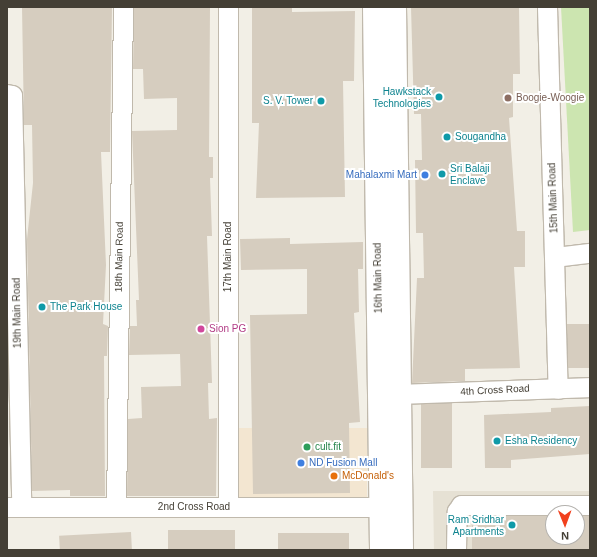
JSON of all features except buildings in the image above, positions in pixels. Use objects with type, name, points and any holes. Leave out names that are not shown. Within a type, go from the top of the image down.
[{"type":"street","name":"18th Main Road","points":[[116,507],[123,7]]},
{"type":"street","name":"17th Main Road","points":[[228,7],[228,506]]},
{"type":"street","name":"16th Main Road","points":[[374,7],[381,550]]},
{"type":"street","name":"16th Main Road","points":[[395,7],[402,550]]},
{"type":"street","name":"15th Main Road","points":[[547,7],[558,389]]},
{"type":"street","name":"19th Main Road","points":[[9,94],[14,507]]},
{"type":"street","points":[[555,257],[590,253]]},
{"type":"street","name":"4th Cross Road","points":[[400,394],[590,387]]},
{"type":"street","points":[[456,550],[456,511],[461,505],[590,505]]},
{"type":"street","name":"2nd Cross Road","points":[[14,507],[381,507]]},
{"type":"shaded area","name":"ND Fusion Mall","points":[[235,428],[367,428],[367,500],[235,500]]},
{"type":"shaded area","points":[[433,491],[590,491],[590,550],[434,550]]},
{"type":"green space","points":[[561,7],[590,7],[590,230],[573,232]]},
{"type":"place","name":"Hawkstack Technologies","points":[[439,97]]},
{"type":"place","name":"Boogie-Woogie","points":[[508,98]]},
{"type":"place","name":"S. V. Tower","points":[[321,101]]},
{"type":"place","name":"Sougandha","points":[[447,137]]},
{"type":"place","name":"Sri Balaji Enclave","points":[[442,174]]},
{"type":"place","name":"Mahalaxmi Mart","points":[[425,175]]},
{"type":"place","name":"The Park House","points":[[42,307]]},
{"type":"place","name":"Sion PG","points":[[201,329]]},
{"type":"place","name":"Esha Residency","points":[[497,441]]},
{"type":"place","name":"cult.fit","points":[[307,447]]},
{"type":"place","name":"ND Fusion Mall","points":[[301,463]]},
{"type":"place","name":"McDonald's","points":[[334,476]]},
{"type":"place","name":"Ram Sridhar Apartments","points":[[512,525]]}]
